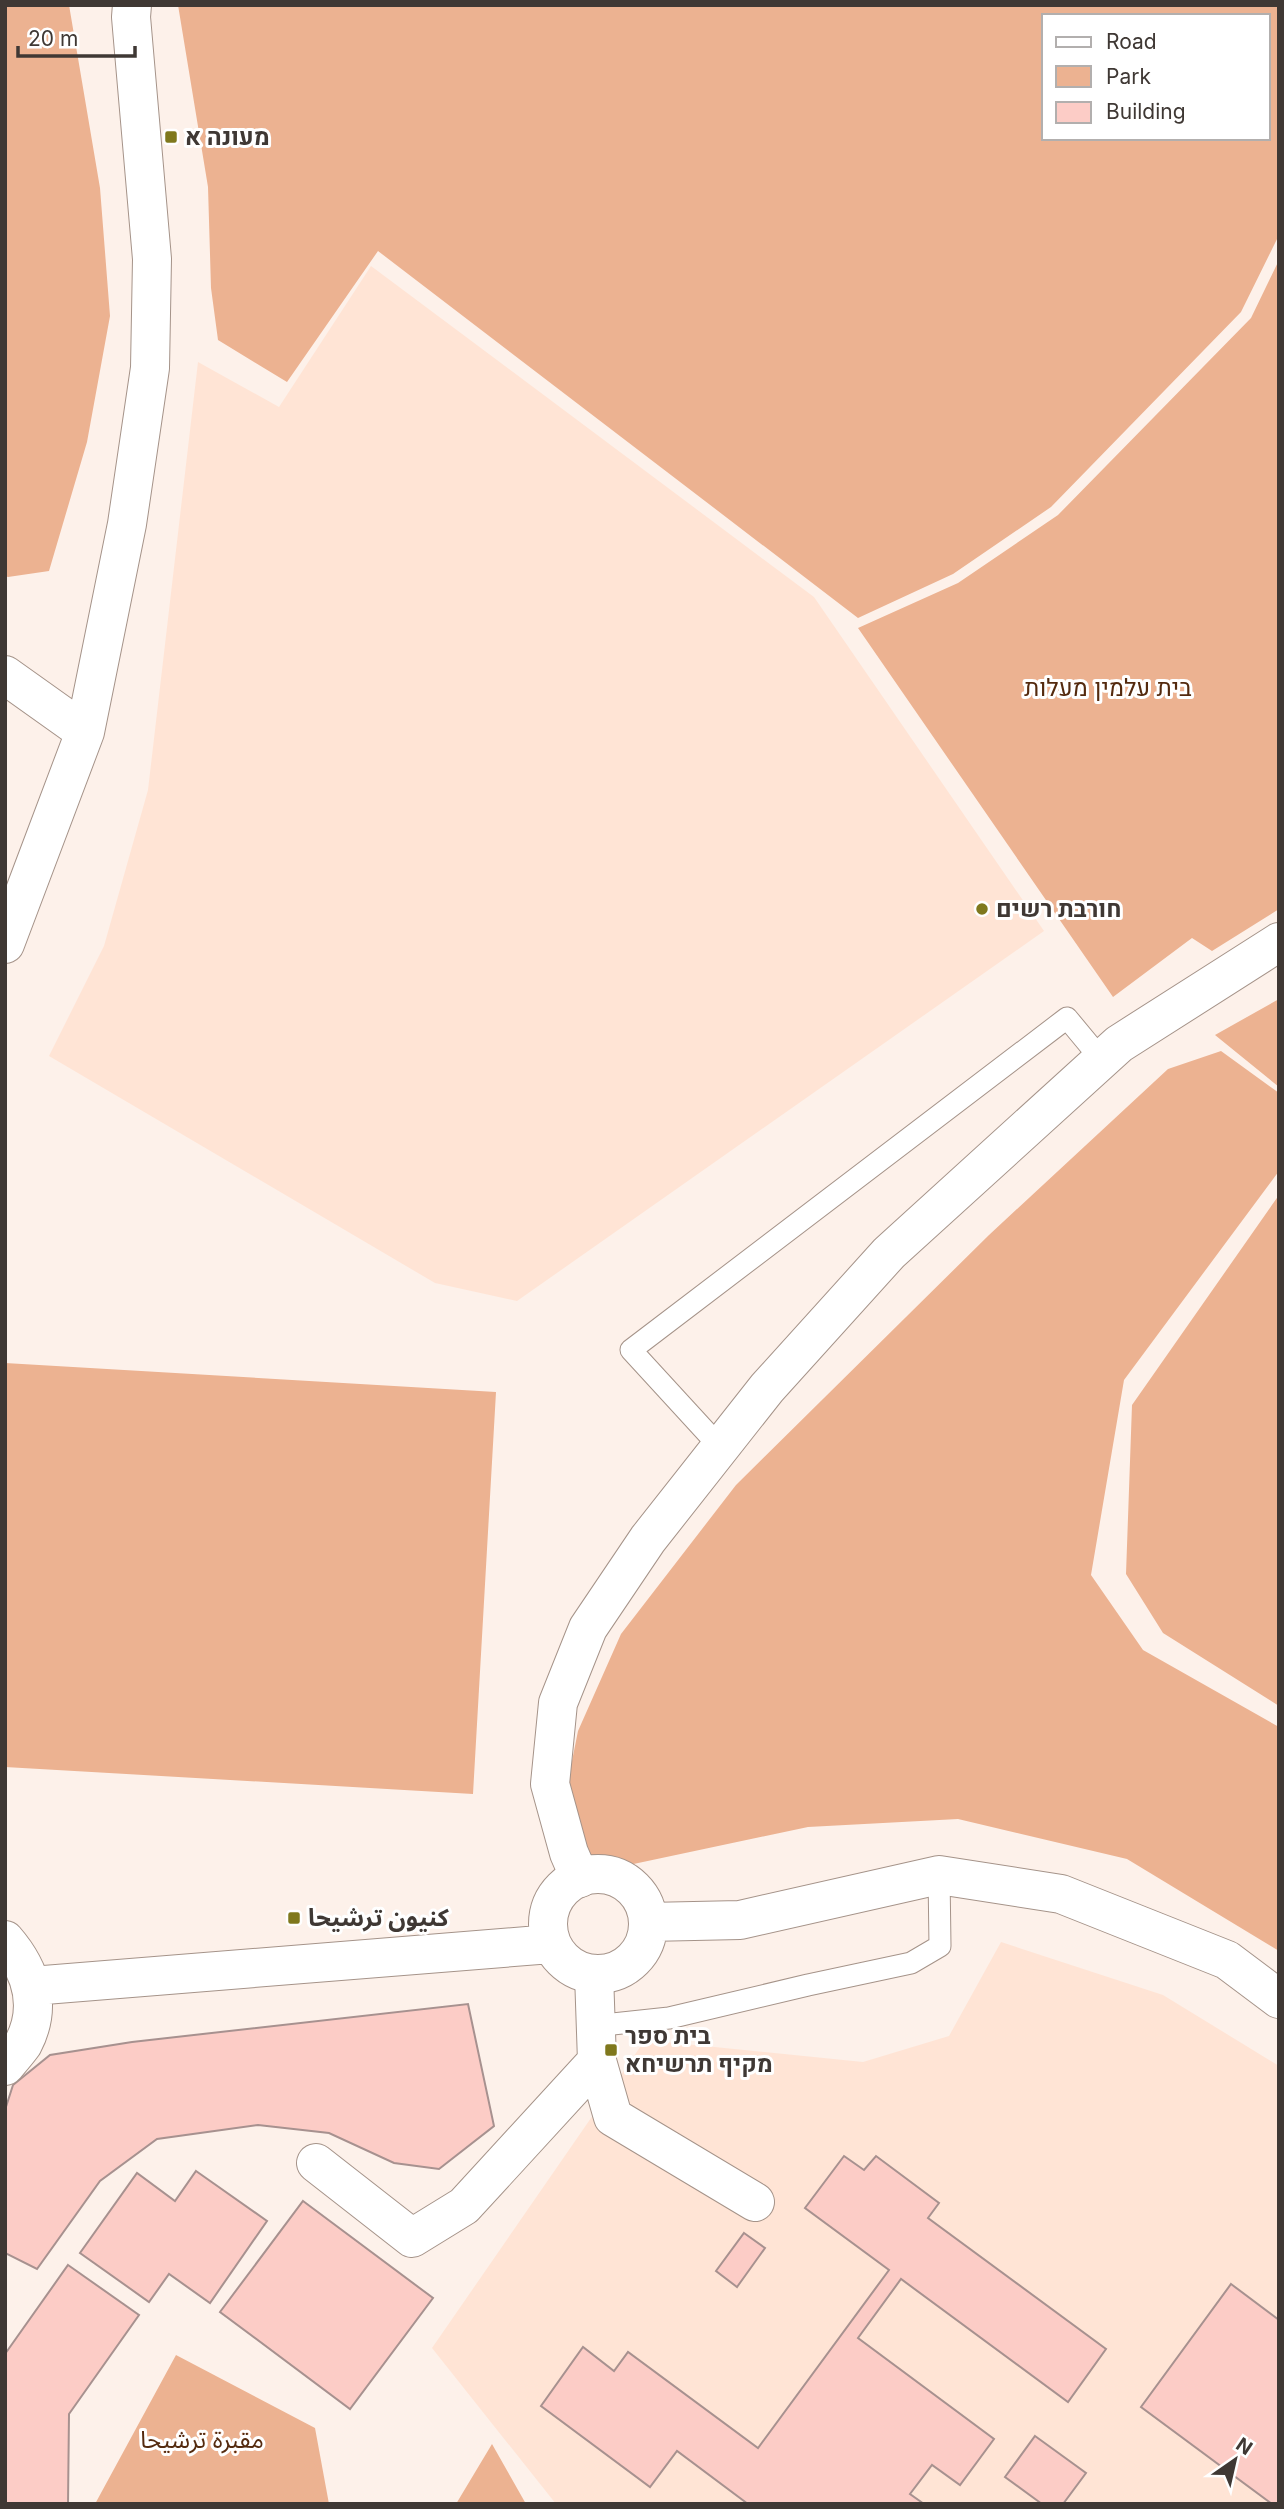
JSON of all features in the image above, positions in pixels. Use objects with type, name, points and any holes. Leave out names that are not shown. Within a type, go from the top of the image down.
[{"type":"main road","points":[[5,944],[85,732],[127,524],[150,368],[152,260],[138,115],[132,5]]},
{"type":"main road","points":[[5,675],[85,732]]},
{"type":"main road","points":[[580,1878],[569,1853],[550,1784],[558,1703],[588,1628],[648,1539],[767,1388],[889,1253],[1119,1044],[1279,942]]},
{"type":"main road","points":[[589,1874],[610,1875],[629,1885],[643,1901],[648,1922],[645,1943],[631,1963],[610,1974],[586,1974],[565,1963],[551,1944],[547,1920],[554,1898],[569,1882],[589,1874]]},
{"type":"main road","points":[[648,1922],[740,1920],[939,1875],[1061,1894],[1227,1960],[1279,1998]]},
{"type":"main road","points":[[5,1940],[21,1959],[32,1986],[32,2016],[23,2044],[5,2066]]},
{"type":"main road","points":[[32,1986],[551,1944]]},
{"type":"main road","points":[[594,1973],[596,2043],[613,2117],[755,2202]]},
{"type":"main road","points":[[316,2163],[412,2238],[464,2206],[596,2043]]},
{"type":"lane","points":[[720,1447],[631,1350],[1067,1018],[1101,1059]]},
{"type":"lane","points":[[596,2043],[669,2018],[911,1963],[940,1946],[939,1875]]},
{"type":"shaded area","points":[[371,266],[814,597],[1044,931],[517,1301],[435,1283],[49,1056],[104,946],[148,790],[198,362],[279,407]]},
{"type":"shaded area","points":[[1001,1942],[1163,1995],[1279,2066],[1279,2504],[556,2504],[432,2348],[645,2040],[863,2062],[949,2036]]},
{"type":"green space","points":[[5,5],[69,5],[100,188],[110,316],[87,442],[49,571],[8,577],[5,576]]},
{"type":"green space","points":[[178,5],[1279,5],[1279,235],[1241,312],[1051,507],[953,574],[858,618],[378,251],[287,382],[218,340],[211,288],[208,187]]},
{"type":"green space","name":"בית עלמין מעלות","points":[[1279,260],[1279,909],[1212,951],[1192,938],[1113,997],[858,628],[958,583],[1058,515],[1251,318]]},
{"type":"green space","points":[[1279,999],[1279,1087],[1215,1035]]},
{"type":"green space","points":[[1221,1051],[1279,1093],[1279,1171],[1124,1380],[1091,1575],[1143,1650],[1279,1727],[1279,1951],[1127,1859],[958,1819],[808,1827],[610,1869],[577,1863],[561,1816],[578,1731],[621,1634],[736,1485],[989,1235],[1168,1069]]},
{"type":"green space","points":[[1279,1195],[1279,1706],[1163,1633],[1126,1574],[1132,1405]]},
{"type":"green space","points":[[5,1363],[496,1392],[473,1794],[5,1767]]},
{"type":"green space","name":"مقبرة ترشيحا","points":[[176,2355],[315,2428],[329,2504],[95,2504]]},
{"type":"green space","points":[[492,2444],[526,2504],[456,2504]]},
{"type":"building","points":[[468,2004],[494,2126],[439,2169],[394,2163],[329,2133],[258,2125],[157,2139],[100,2181],[37,2269],[5,2253],[5,2110],[13,2085],[50,2055],[132,2042]]},
{"type":"building","points":[[844,2156],[864,2170],[876,2156],[939,2203],[928,2218],[1106,2349],[1068,2402],[901,2279],[858,2338],[994,2439],[960,2485],[932,2465],[910,2494],[924,2504],[748,2504],[677,2451],[650,2487],[541,2406],[583,2347],[614,2371],[628,2352],[758,2448],[889,2270],[805,2208]]},
{"type":"building","points":[[196,2171],[267,2221],[210,2303],[169,2274],[149,2302],[80,2253],[137,2173],[175,2201]]},
{"type":"building","points":[[303,2201],[433,2298],[350,2409],[220,2312]]},
{"type":"building","points":[[744,2233],[765,2248],[737,2287],[716,2271]]},
{"type":"building","points":[[68,2265],[139,2315],[69,2414],[68,2504],[5,2504],[5,2354]]},
{"type":"building","points":[[1231,2284],[1279,2320],[1279,2504],[1272,2504],[1141,2407]]},
{"type":"building","points":[[1035,2436],[1086,2473],[1063,2504],[1042,2504],[1005,2477]]},
{"type":"place","name":"מעונה א","points":[[171,137]]},
{"type":"place","name":"חורבת רשים","points":[[982,909]]},
{"type":"place","name":"كنيون ترشيحا","points":[[294,1918]]},
{"type":"place","name":"בית ספר מקיף תרשיחא","points":[[611,2050]]}]
